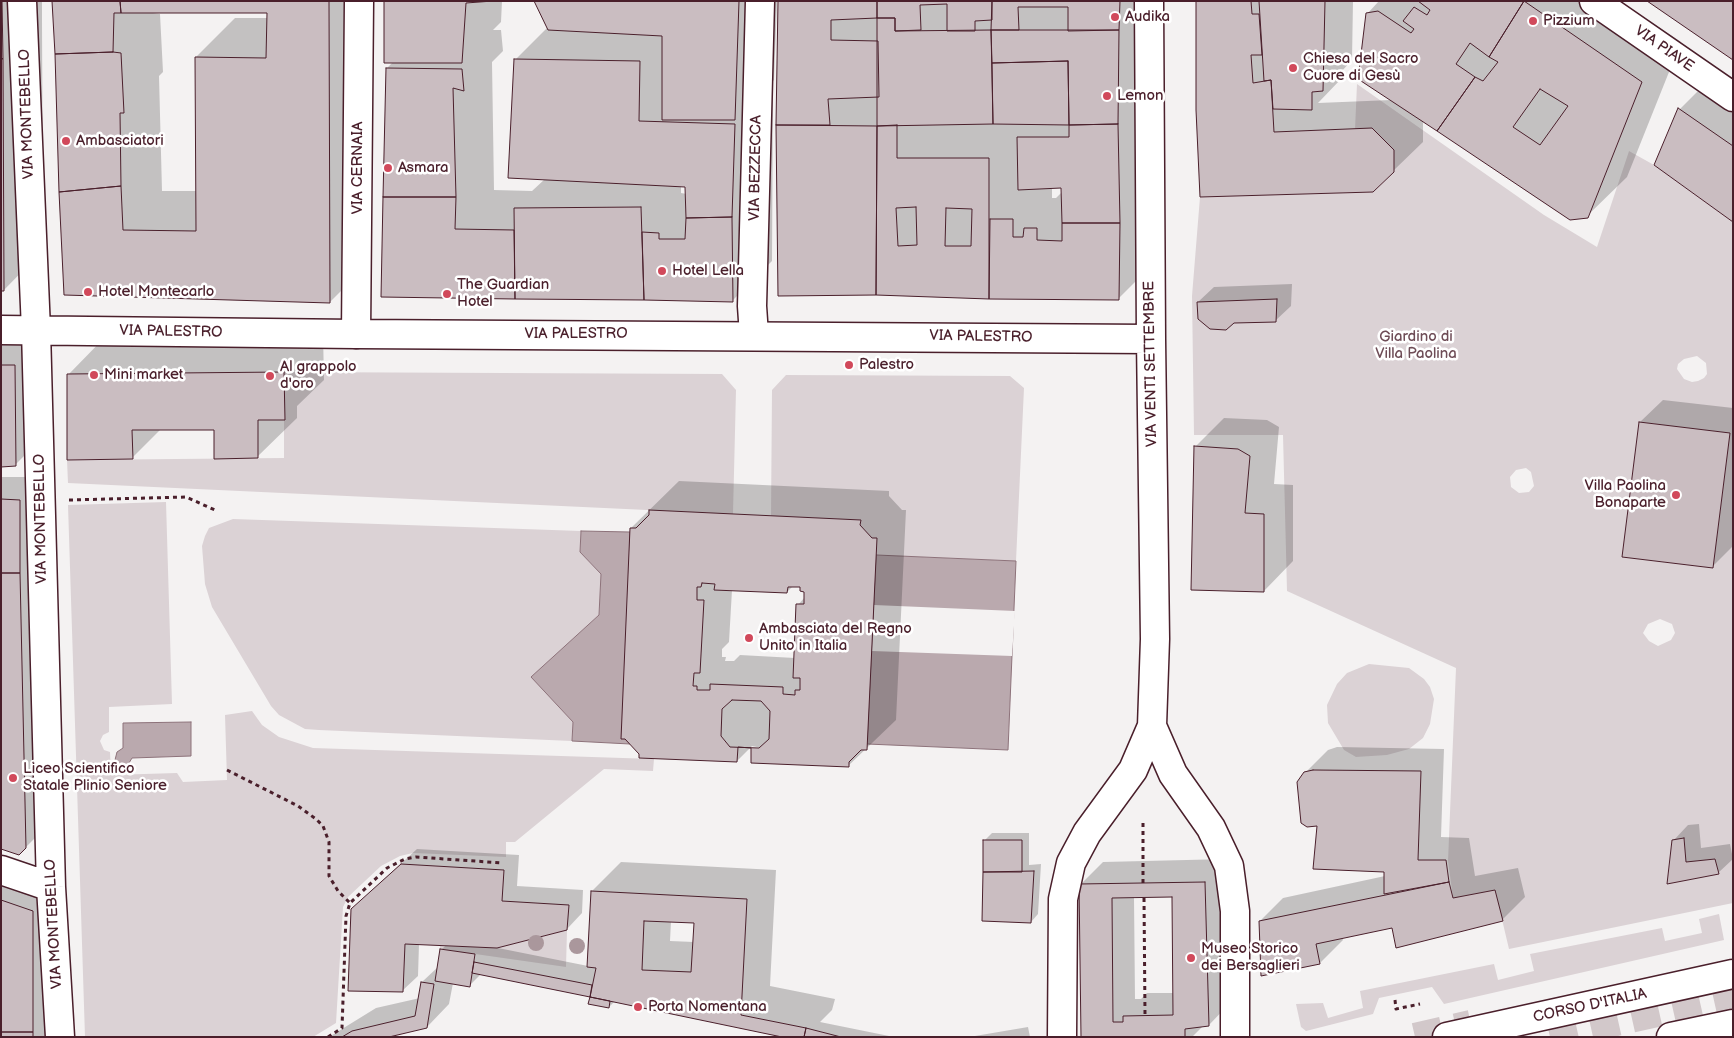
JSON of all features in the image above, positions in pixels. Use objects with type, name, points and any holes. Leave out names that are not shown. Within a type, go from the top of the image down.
[{"type":"main road","name":"VIA MONTEBELLO","points":[[22,1],[36,330],[51,887],[60,1037]]},
{"type":"main road","name":"VIA CERNAIA","points":[[356,334],[359,1]]},
{"type":"main road","name":"VIA BEZZECCA","points":[[754,335],[752,306],[760,1]]},
{"type":"main road","name":"VIA VENTI SETTEMBRE","points":[[1062,1034],[1064,899],[1071,863],[1087,833],[1133,770],[1152,726],[1155,639],[1150,339],[1149,1]]},
{"type":"main road","name":"VIA PIAVE","points":[[1604,4],[1733,97]]},
{"type":"main road","name":"VIA PALESTRO","points":[[1,330],[1150,339]]},
{"type":"main road","name":"VIA VENTI SETTEMBRE","points":[[1152,726],[1173,774],[1211,828],[1228,866],[1235,911],[1235,1037]]},
{"type":"main road","points":[[1,870],[51,887]]},
{"type":"main road","name":"CORSO D'ITALIA","points":[[1447,1037],[1733,974]]},
{"type":"main road","points":[[1671,1037],[1733,1024]]},
{"type":"path","points":[[69,500],[186,497],[215,510]]},
{"type":"path","points":[[227,770],[298,806],[316,819],[322,826],[329,842],[329,876],[338,891],[350,903]]},
{"type":"path","points":[[1143,823],[1143,883]]},
{"type":"path","points":[[328,1037],[342,1028],[346,916],[350,903],[387,868],[406,859],[416,857],[503,863]]},
{"type":"path","points":[[1144,898],[1145,1015]]},
{"type":"path","points":[[1395,1000],[1396,1009],[1420,1004]]},
{"type":"green space","name":"Giardino di Villa Paolina","points":[[1357,84],[1544,215],[1597,247],[1629,151],[1654,165],[1733,222],[1733,903],[1509,949],[1495,890],[1453,898],[1448,861],[1456,668],[1287,591],[1283,435],[1194,435],[1192,296],[1200,197],[1373,192],[1394,172],[1394,151],[1372,128],[1355,129]],"holes":[[[1697,356],[1706,363],[1707,374],[1704,378],[1692,382],[1684,379],[1677,369],[1678,364],[1684,359]],[[1639,422],[1730,433],[1713,568],[1622,557]],[[1526,468],[1531,472],[1534,486],[1529,492],[1519,493],[1511,487],[1510,477],[1516,470]],[[1660,619],[1672,624],[1675,633],[1671,640],[1658,646],[1649,641],[1643,633],[1648,624]],[[1684,838],[1686,862],[1715,859],[1719,874],[1667,884],[1672,840]]]},
{"type":"green space","points":[[284,372],[722,374],[736,390],[733,514],[68,483],[67,460],[284,458]]},
{"type":"green space","points":[[786,375],[1010,376],[1024,388],[1016,561],[876,555],[877,539],[872,538],[860,525],[860,520],[771,516],[772,390]]},
{"type":"green space","points":[[166,502],[172,704],[109,707],[109,732],[103,735],[100,741],[104,750],[110,752],[111,775],[177,773],[183,782],[227,780],[225,715],[252,711],[262,725],[279,737],[313,748],[654,759],[653,771],[604,769],[515,842],[506,842],[506,857],[413,853],[400,856],[381,866],[348,897],[343,907],[336,1023],[313,1037],[85,1037],[68,505]]},
{"type":"green space","points":[[233,519],[581,531],[580,552],[601,574],[599,615],[532,677],[573,722],[572,741],[305,729],[279,715],[271,706],[212,607],[205,584],[202,546],[205,536],[209,528]]},
{"type":"green space","points":[[1369,664],[1409,668],[1424,679],[1430,687],[1434,699],[1430,724],[1423,738],[1409,749],[1387,755],[1356,757],[1344,750],[1328,723],[1327,705],[1337,684],[1347,673]]},
{"type":"green space","points":[[1719,914],[1724,940],[1444,1004],[1432,987],[1379,998],[1373,1014],[1306,1031],[1301,1027],[1296,1004],[1323,1003],[1328,1018],[1363,1008],[1360,991],[1494,964],[1498,980],[1534,971],[1530,954],[1662,928],[1665,941],[1702,933],[1699,919]]},
{"type":"green space","points":[[567,930],[566,967],[440,949],[440,946],[497,948]]},
{"type":"shaded area","points":[[581,531],[630,532],[625,739],[630,744],[572,741],[573,722],[531,677],[599,615],[601,574],[580,552]]},
{"type":"shaded area","points":[[876,555],[1016,561],[1008,750],[867,744]]},
{"type":"shaded area","points":[[191,722],[191,756],[132,758],[124,766],[115,760],[117,752],[123,748],[123,723]]},
{"type":"pier","points":[[874,605],[1015,611],[1012,656],[872,651]]},
{"type":"building","points":[[2,1],[3,59],[1,58]]},
{"type":"building","points":[[52,1],[120,1],[121,13],[114,13],[113,52],[55,54]]},
{"type":"building","points":[[120,1],[329,1],[330,303],[64,295],[59,192],[121,186],[123,230],[196,231],[195,57],[266,58],[267,13],[121,13]]},
{"type":"building","points":[[384,1],[493,1],[466,3],[462,63],[384,63]]},
{"type":"building","points":[[534,1],[739,1],[735,120],[662,120],[662,36],[548,30]]},
{"type":"building","points":[[778,1],[877,1],[877,18],[831,20],[831,40],[878,41],[879,97],[828,99],[830,125],[776,125]]},
{"type":"building","points":[[877,1],[992,1],[992,20],[975,21],[975,31],[947,31],[947,4],[920,5],[921,30],[895,31],[895,18],[877,18]]},
{"type":"building","points":[[992,1],[1120,1],[1119,30],[1068,31],[1068,7],[1018,7],[1019,30],[991,30]]},
{"type":"building","points":[[1196,1],[1251,1],[1252,14],[1259,14],[1262,55],[1251,55],[1253,83],[1271,80],[1274,132],[1372,128],[1394,150],[1394,172],[1373,192],[1200,197],[1196,110]]},
{"type":"building","name":"Chiesa del Sacro Cuore di Gesù","points":[[1259,1],[1325,1],[1323,91],[1312,92],[1312,110],[1273,109],[1271,80],[1264,81]]},
{"type":"building","points":[[1418,1],[1524,1],[1489,57],[1470,43],[1456,64],[1475,77],[1437,131],[1358,79],[1366,13],[1378,11],[1411,33],[1414,29],[1403,21],[1414,7],[1427,15],[1430,10]]},
{"type":"building","points":[[1524,1],[1642,82],[1588,218],[1570,220],[1437,131],[1475,77],[1483,81],[1498,62],[1489,57]],"holes":[[[1540,89],[1568,106],[1540,145],[1513,127]]]},
{"type":"building","points":[[1647,1],[1733,1],[1733,60]]},
{"type":"building","points":[[877,18],[895,18],[895,31],[991,30],[993,124],[877,126]]},
{"type":"building","points":[[991,30],[1119,30],[1118,124],[1069,125],[1068,61],[992,63]]},
{"type":"building","points":[[121,53],[124,113],[120,113],[121,186],[59,192],[55,54]]},
{"type":"building","points":[[1,58],[3,59],[4,291],[1,291]]},
{"type":"building","points":[[514,59],[640,61],[639,121],[735,124],[732,217],[686,218],[685,187],[508,178]]},
{"type":"building","points":[[1068,61],[1069,125],[993,124],[992,63]]},
{"type":"building","points":[[386,68],[462,69],[464,91],[453,88],[456,197],[383,197]]},
{"type":"building","points":[[1678,108],[1733,146],[1733,222],[1654,165]]},
{"type":"building","points":[[1118,124],[1120,223],[1062,223],[1061,188],[1018,190],[1017,137],[1069,137],[1069,125]]},
{"type":"building","points":[[776,125],[877,126],[876,295],[778,296]]},
{"type":"building","points":[[897,125],[897,158],[989,158],[989,299],[876,295],[877,126]],"holes":[[[916,207],[917,245],[898,246],[896,208]],[[946,208],[972,209],[971,246],[945,246]]]},
{"type":"building","points":[[383,197],[456,197],[455,229],[514,230],[515,299],[381,297]]},
{"type":"building","points":[[641,207],[644,300],[515,299],[514,208]]},
{"type":"building","points":[[732,217],[733,302],[644,300],[642,232],[659,233],[659,239],[685,239],[686,218]]},
{"type":"building","points":[[990,219],[1013,219],[1013,237],[1023,237],[1024,228],[1037,228],[1037,240],[1062,241],[1062,223],[1120,223],[1119,300],[989,299]]},
{"type":"building","points":[[1277,299],[1276,322],[1234,323],[1226,330],[1210,329],[1198,319],[1197,302]]},
{"type":"building","points":[[1,365],[15,365],[16,466],[1,467]]},
{"type":"building","points":[[284,372],[285,420],[258,420],[258,458],[214,459],[214,430],[132,430],[133,459],[67,460],[67,374]]},
{"type":"building","name":"Villa Paolina Bonaparte","points":[[1639,422],[1730,433],[1713,568],[1622,557]]},
{"type":"building","points":[[1194,446],[1238,449],[1250,456],[1245,513],[1264,514],[1264,592],[1191,590]]},
{"type":"building","points":[[1,499],[20,500],[20,573],[1,573]]},
{"type":"building","points":[[649,510],[861,520],[860,525],[872,538],[877,538],[867,750],[861,750],[849,762],[849,767],[751,763],[751,748],[738,747],[737,762],[639,758],[639,754],[625,739],[621,739],[630,528],[636,528],[649,515]],"holes":[[[702,583],[715,584],[714,590],[787,593],[788,587],[800,587],[800,591],[804,592],[804,604],[796,604],[793,678],[800,678],[800,690],[795,690],[795,695],[783,694],[783,687],[710,684],[710,690],[697,690],[697,686],[693,686],[694,673],[700,673],[704,600],[697,600],[697,587],[701,587]]]},
{"type":"building","name":"Liceo Scientifico Statale Plinio Seniore","points":[[1,573],[20,573],[26,848],[19,855],[1,849]]},
{"type":"building","points":[[732,700],[761,701],[770,711],[769,739],[759,748],[730,747],[721,736],[722,709]]},
{"type":"building","points":[[1313,770],[1421,771],[1418,860],[1446,860],[1449,882],[1384,894],[1384,872],[1313,869],[1317,826],[1307,827],[1301,823],[1297,782],[1304,772]]},
{"type":"building","points":[[1684,838],[1686,862],[1715,859],[1719,874],[1667,884],[1672,840]]},
{"type":"building","points":[[983,840],[1022,840],[1022,872],[983,872]]},
{"type":"building","points":[[401,864],[504,870],[502,901],[569,905],[567,930],[497,948],[405,944],[403,992],[348,991],[351,909]]},
{"type":"building","points":[[1034,871],[1031,923],[982,921],[983,872]]},
{"type":"building","points":[[1205,882],[1209,1026],[1185,1029],[1185,1037],[1081,1037],[1079,884]],"holes":[[[1172,897],[1173,1015],[1123,1016],[1123,1022],[1113,1022],[1112,898]]]},
{"type":"building","points":[[1449,882],[1453,898],[1495,890],[1503,921],[1396,948],[1392,928],[1316,944],[1320,964],[1261,976],[1259,921]]},
{"type":"building","points":[[591,891],[747,899],[741,1015],[806,1028],[804,1037],[782,1037],[590,997],[596,968],[587,967]],"holes":[[[644,921],[694,923],[691,972],[642,970]]]},
{"type":"building","points":[[1,900],[33,911],[33,1032],[1,1032]]},
{"type":"building","points":[[440,949],[475,954],[470,987],[435,981]]},
{"type":"building","points":[[474,962],[592,985],[590,997],[472,973]]},
{"type":"building","points":[[421,982],[434,984],[427,1028],[389,1037],[342,1037],[352,1031],[415,1016]]},
{"type":"building","points":[[590,997],[610,1001],[609,1008],[588,1004]]},
{"type":"building","points":[[806,1028],[841,1037],[804,1037]]},
{"type":"building","points":[[1,1032],[33,1032],[33,1037],[1,1037]]},
{"type":"tunnel","points":[[1550,1037],[1733,996]]},
{"type":"tunnel","points":[[1415,1037],[1471,1024]]},
{"type":"place","name":"Audika","points":[[1115,17]]},
{"type":"place","name":"Pizzium","points":[[1533,21]]},
{"type":"place","name":"Chiesa del Sacro Cuore di Gesù","points":[[1293,68]]},
{"type":"place","name":"Lemon","points":[[1107,96]]},
{"type":"place","name":"Ambasciatori","points":[[66,141]]},
{"type":"place","name":"Asmara","points":[[388,168]]},
{"type":"place","name":"Hotel Lella","points":[[662,271]]},
{"type":"place","name":"Hotel Montecarlo","points":[[88,292]]},
{"type":"place","name":"The Guardian Hotel","points":[[447,294]]},
{"type":"place","name":"Palestro","points":[[849,365]]},
{"type":"place","name":"Mini market","points":[[94,375]]},
{"type":"place","name":"Al grappolo d'oro","points":[[270,376]]},
{"type":"place","name":"Villa Paolina Bonaparte","points":[[1676,495]]},
{"type":"place","name":"Ambasciata del Regno Unito in Italia","points":[[749,638]]},
{"type":"place","name":"Liceo Scientifico Statale Plinio Seniore","points":[[13,778]]},
{"type":"place","name":"Museo Storico dei Bersaglieri","points":[[1191,958]]},
{"type":"place","name":"Porta Nomentana","points":[[638,1007]]}]
